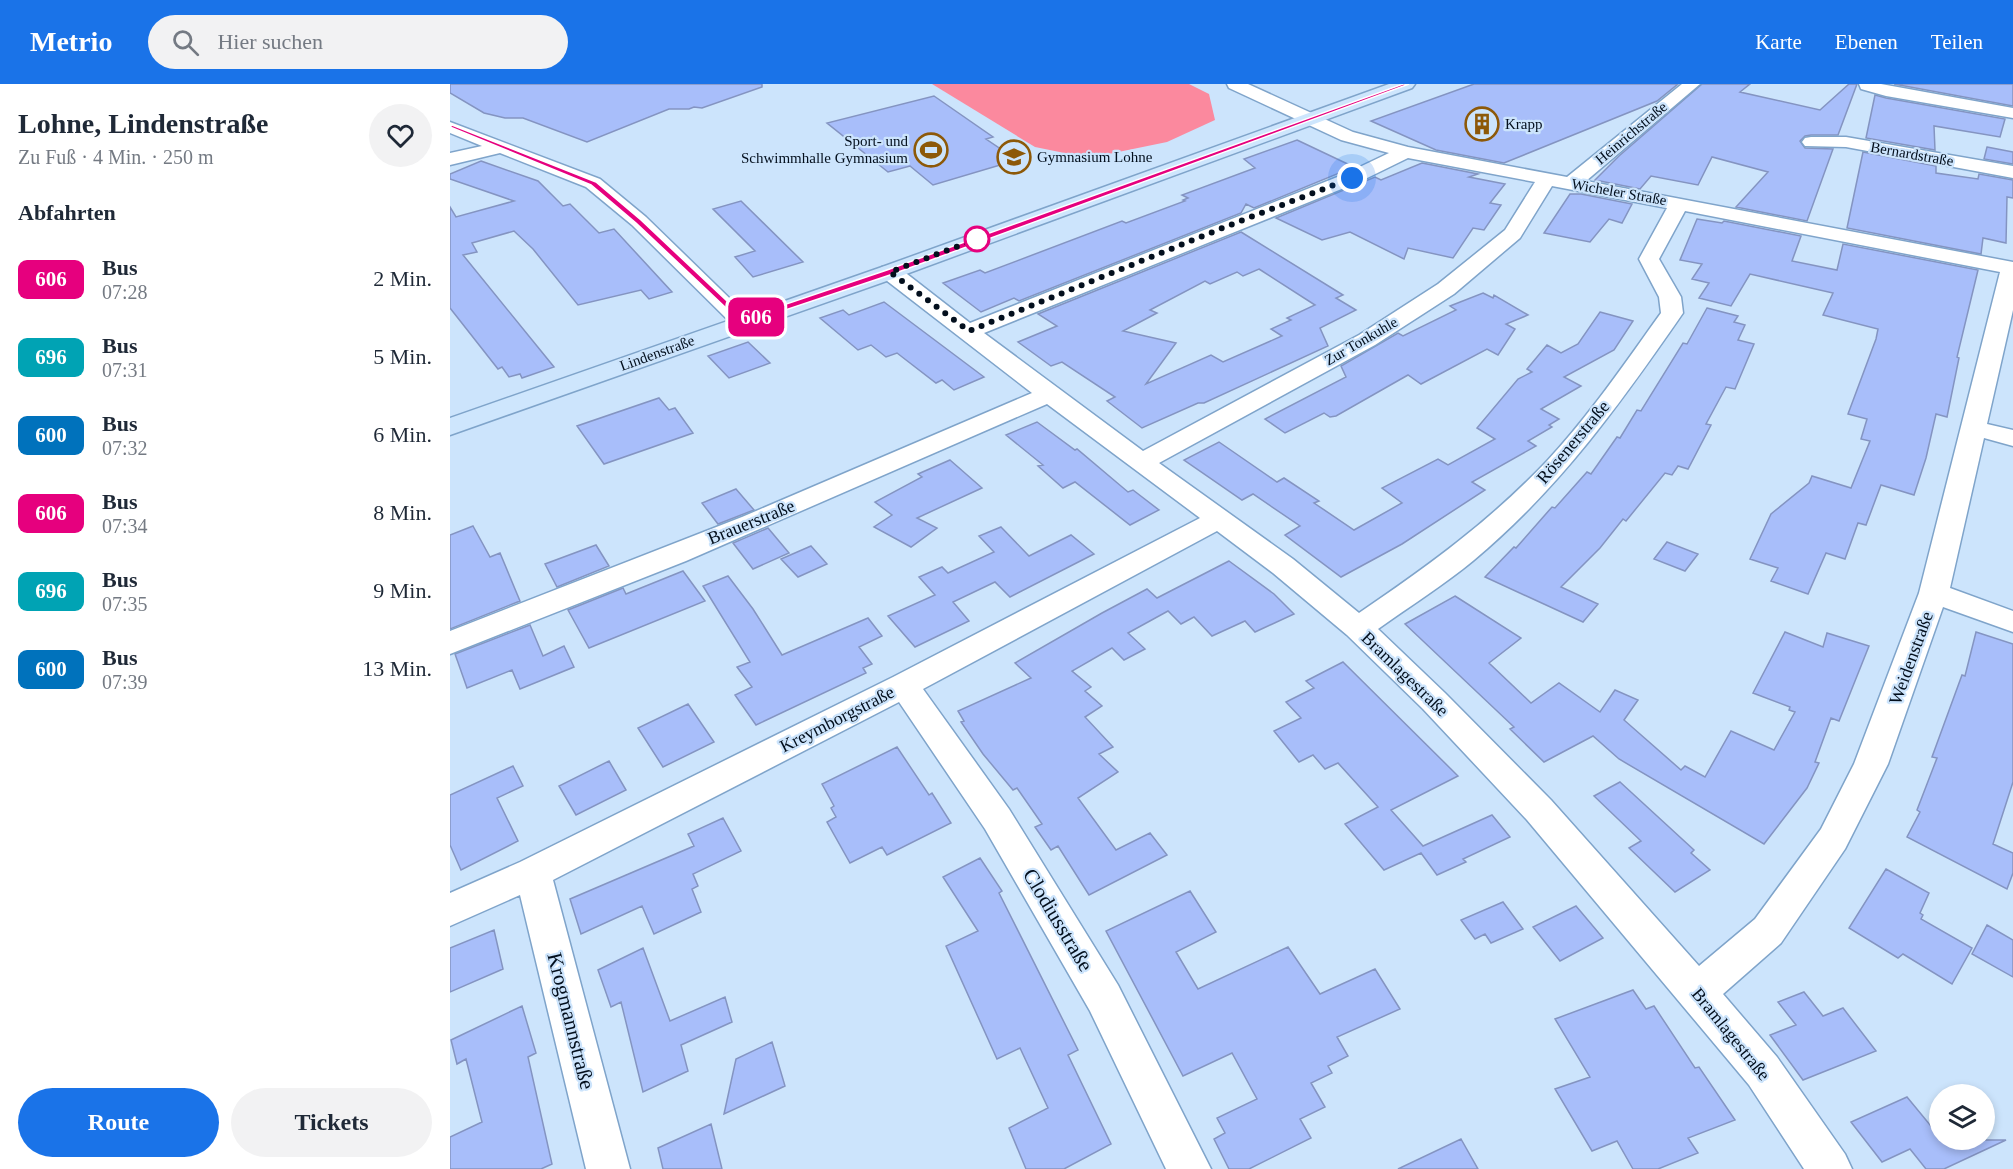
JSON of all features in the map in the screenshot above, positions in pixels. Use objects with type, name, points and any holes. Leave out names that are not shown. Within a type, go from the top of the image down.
[{"type":"street","name":"Wicheler Straße","points":[[1235,84],[1347,136],[1406,152],[2012,268]]},
{"type":"street","name":"Lindenstraße","points":[[450,427],[890,272],[1406,84]]},
{"type":"street","name":"Heinrichstraße","points":[[1572,183],[1692,84]]},
{"type":"street","points":[[1867,85],[1886,91],[2013,113]]},
{"type":"street","points":[[450,127],[593,183],[639,221],[743,322]]},
{"type":"street","name":"Bernardstraße","points":[[1811,142],[1846,142],[2013,171]]},
{"type":"street","points":[[450,159],[502,147]]},
{"type":"street","points":[[969,331],[1352,178],[1406,152]]},
{"type":"street","name":"Zur Tonkuhle","points":[[1141,462],[1366,340],[1446,289],[1513,234],[1547,178]]},
{"type":"street","name":"Rösenerstraße","points":[[1358,628],[1452,562],[1538,484],[1571,449],[1672,313],[1672,298],[1649,260],[1680,203]]},
{"type":"street","name":"Weidenstraße","points":[[1697,992],[1767,931],[1833,839],[1871,764],[1934,593],[2012,268]]},
{"type":"street","name":"Bramlagestraße","points":[[890,272],[1049,394],[1283,566],[1358,628],[1434,701],[1539,810],[1763,1071],[1830,1169]]},
{"type":"street","name":"Brauerstraße","points":[[450,643],[548,606],[891,465],[1049,394]]},
{"type":"street","points":[[1973,428],[2013,438]]},
{"type":"street","name":"Kreymborgstraße","points":[[450,909],[533,873],[904,685],[1219,519]]},
{"type":"street","points":[[1934,593],[2013,622]]},
{"type":"street","name":"Clodiusstraße","points":[[904,685],[997,819],[1104,998],[1189,1169]]},
{"type":"street","name":"Krogmannstraße","points":[[533,873],[609,1169]]},
{"type":"shaded area","points":[[932,84],[1189,84],[1209,94],[1215,120],[1167,142],[1089,158],[1035,147]]},
{"type":"building","points":[[450,84],[762,84],[762,87],[702,108],[669,109],[587,142],[523,118],[505,118],[484,113],[450,93]]},
{"type":"building","points":[[1474,84],[1678,84],[1657,101],[1504,163],[1436,150],[1371,121]]},
{"type":"building","points":[[1702,84],[1750,84],[1740,92],[1820,110],[1849,84],[1857,84],[1838,135],[1811,135],[1805,136],[1800,141],[1805,148],[1833,149],[1807,221],[1736,207],[1768,172],[1712,157],[1698,185],[1651,176],[1640,189],[1595,180],[1619,156]]},
{"type":"building","points":[[1894,84],[2013,84],[2013,106]]},
{"type":"building","points":[[1875,95],[2005,119],[2000,137],[1934,126],[1935,150],[1866,138]]},
{"type":"building","name":"Sport- und Schwimmhalle Gymnasium","points":[[934,96],[993,137],[986,139],[1017,160],[933,185],[910,166],[888,172],[827,123]]},
{"type":"building","points":[[1297,140],[1354,167],[1254,208],[1246,204],[1241,213],[1019,301],[1014,298],[981,312],[943,283],[980,270],[985,273],[1122,221],[1126,223],[1185,201],[1183,200],[1188,198],[1182,195],[1255,168],[1244,159]]},
{"type":"building","points":[[1987,147],[2013,152],[2013,164],[1984,159]]},
{"type":"building","points":[[1863,152],[1936,166],[1936,173],[1978,179],[1979,174],[2013,180],[2013,198],[2007,197],[2006,243],[1983,238],[1981,254],[1847,228]]},
{"type":"building","points":[[481,161],[538,181],[563,206],[570,204],[599,233],[614,229],[672,292],[649,299],[641,290],[578,305],[533,249],[514,231],[472,243],[477,252],[463,255],[554,367],[522,378],[520,374],[509,377],[502,367],[498,369],[450,308],[450,207],[456,217],[514,201],[450,179],[450,174]]},
{"type":"building","points":[[1422,163],[1478,174],[1469,177],[1505,184],[1490,203],[1501,205],[1484,230],[1473,228],[1453,258],[1408,248],[1404,259],[1350,232],[1322,240],[1276,218],[1375,177],[1381,180]]},
{"type":"building","points":[[1570,194],[1632,204],[1622,223],[1609,219],[1590,242],[1544,233]]},
{"type":"building","points":[[741,201],[803,262],[753,277],[735,257],[755,251],[713,209]]},
{"type":"building","points":[[1697,219],[1722,223],[1724,221],[1801,236],[1792,261],[1837,270],[1843,244],[1978,270],[1957,357],[1959,358],[1947,417],[1936,414],[1926,458],[1914,495],[1881,485],[1866,525],[1858,523],[1845,559],[1826,553],[1808,594],[1771,581],[1778,568],[1750,559],[1771,514],[1809,483],[1812,476],[1851,488],[1870,441],[1861,439],[1867,419],[1848,414],[1878,329],[1823,315],[1833,293],[1750,274],[1731,306],[1699,298],[1709,283],[1692,279],[1702,264],[1680,260]]},
{"type":"building","points":[[1241,232],[1343,295],[1336,298],[1356,310],[1320,328],[1328,346],[1204,403],[1198,403],[1142,428],[1107,401],[1115,397],[1062,362],[1051,366],[1018,342],[1057,326],[1038,314]],"holes":[[[1259,269],[1315,305],[1287,318],[1291,320],[1271,329],[1282,336],[1223,362],[1211,355],[1146,384],[1176,343],[1123,331],[1157,313],[1150,310],[1205,281],[1210,284],[1237,272],[1243,276]]]},
{"type":"building","points":[[1483,293],[1493,298],[1494,295],[1528,315],[1506,324],[1515,329],[1498,355],[1487,349],[1421,384],[1408,375],[1336,416],[1330,417],[1324,413],[1285,433],[1265,419],[1346,377],[1341,366],[1398,333],[1403,336],[1456,310],[1450,306]]},
{"type":"building","points":[[884,302],[984,377],[954,390],[942,380],[936,383],[897,353],[886,357],[871,345],[858,350],[820,318],[843,310],[849,315]]},
{"type":"building","points":[[1707,308],[1738,316],[1734,322],[1745,325],[1738,340],[1754,344],[1735,389],[1726,387],[1706,424],[1711,425],[1688,469],[1678,466],[1672,475],[1665,473],[1626,521],[1623,519],[1600,548],[1561,587],[1598,604],[1583,622],[1485,577],[1514,547],[1516,548],[1552,507],[1555,508],[1587,472],[1591,474],[1617,437],[1620,438],[1637,410],[1641,411],[1683,343],[1687,344]]},
{"type":"building","points":[[1600,312],[1633,321],[1614,350],[1564,377],[1581,386],[1541,409],[1559,419],[1549,425],[1552,427],[1528,441],[1536,446],[1472,482],[1485,490],[1402,544],[1341,577],[1285,535],[1300,526],[1253,494],[1242,500],[1184,460],[1219,442],[1277,482],[1284,478],[1319,501],[1314,503],[1354,530],[1402,503],[1382,488],[1438,459],[1448,465],[1495,439],[1477,428],[1518,379],[1532,372],[1527,369],[1547,345],[1561,353],[1578,344]]},
{"type":"building","points":[[748,342],[770,363],[729,378],[708,356]]},
{"type":"building","points":[[659,398],[669,410],[675,408],[693,433],[604,464],[577,426]]},
{"type":"building","points":[[1037,422],[1075,450],[1077,449],[1128,492],[1133,490],[1159,510],[1130,525],[1075,482],[1063,488],[1038,466],[1043,465],[1006,435]]},
{"type":"building","points":[[950,460],[982,488],[917,518],[937,528],[911,547],[874,527],[892,515],[875,502],[922,477],[918,474]]},
{"type":"building","points":[[736,489],[754,510],[718,524],[702,503]]},
{"type":"building","points":[[473,526],[490,557],[500,553],[520,601],[450,629],[450,535]]},
{"type":"building","points":[[1001,527],[1029,556],[1071,535],[1094,554],[1010,597],[995,582],[953,602],[969,621],[915,647],[888,616],[935,595],[919,577],[942,567],[948,573],[994,552],[979,536]]},
{"type":"building","points":[[768,528],[789,553],[753,569],[733,543]]},
{"type":"building","points":[[1667,542],[1698,554],[1685,571],[1654,559]]},
{"type":"building","points":[[596,545],[609,566],[557,587],[545,564]]},
{"type":"building","points":[[811,546],[827,564],[798,577],[781,559]]},
{"type":"building","points":[[1229,561],[1274,594],[1294,614],[1255,632],[1245,621],[1212,636],[1194,617],[1181,624],[1168,611],[1128,633],[1145,649],[1124,660],[1112,648],[1072,671],[1091,687],[1085,691],[1102,706],[1085,717],[1113,747],[1099,754],[1118,772],[1078,798],[1116,850],[1150,833],[1167,855],[1089,895],[1058,846],[1051,850],[1035,827],[1042,824],[1017,788],[1013,790],[983,754],[961,722],[964,721],[958,711],[1031,678],[1015,663],[1102,613],[1147,589],[1157,598]]},
{"type":"building","points":[[683,571],[705,601],[589,648],[568,610],[623,588],[626,594]]},
{"type":"building","points":[[728,576],[753,609],[782,655],[868,618],[882,636],[859,647],[872,664],[863,668],[866,673],[756,725],[735,695],[752,687],[737,667],[750,662],[703,586]]},
{"type":"building","points":[[1455,596],[1521,638],[1489,663],[1531,703],[1559,683],[1600,712],[1615,690],[1638,700],[1624,720],[1681,770],[1685,766],[1705,777],[1731,731],[1774,750],[1795,712],[1789,710],[1790,707],[1753,693],[1785,632],[1823,647],[1827,633],[1869,646],[1839,721],[1831,718],[1815,762],[1819,763],[1807,788],[1764,844],[1619,759],[1593,736],[1544,762],[1510,729],[1514,727],[1405,624]]},
{"type":"building","points":[[530,625],[543,656],[564,646],[574,667],[520,689],[512,670],[467,688],[455,654]]},
{"type":"building","points":[[1976,632],[2013,644],[2013,782],[1993,844],[2013,853],[2013,873],[2007,889],[1907,837],[1920,812],[1917,810],[1937,758],[1932,757],[1962,675],[1965,676]]},
{"type":"building","points":[[1343,662],[1458,776],[1391,810],[1423,846],[1492,815],[1510,837],[1463,859],[1466,862],[1437,875],[1421,853],[1384,870],[1345,824],[1378,807],[1338,763],[1325,769],[1313,755],[1299,762],[1274,731],[1301,718],[1286,702],[1314,688],[1306,681]]},
{"type":"building","points":[[688,704],[714,742],[663,767],[638,728]]},
{"type":"building","points":[[897,747],[929,795],[932,793],[951,823],[887,855],[882,847],[850,863],[827,822],[836,817],[831,808],[834,806],[822,784]]},
{"type":"building","points":[[609,761],[626,790],[576,815],[559,786]]},
{"type":"building","points":[[513,766],[523,786],[497,798],[518,841],[461,870],[450,845],[450,795]]},
{"type":"building","points":[[1620,782],[1694,850],[1691,853],[1710,870],[1675,892],[1629,848],[1641,841],[1594,796]]},
{"type":"building","points":[[723,818],[741,851],[693,874],[698,886],[692,889],[701,912],[654,934],[642,906],[581,934],[570,899],[694,846],[688,834]]},
{"type":"building","points":[[980,858],[1002,891],[999,893],[1078,1050],[1068,1055],[1111,1144],[1064,1169],[1026,1169],[1009,1128],[1048,1108],[1020,1048],[997,1059],[946,946],[978,931],[943,877]]},
{"type":"building","points":[[1886,869],[1929,893],[1920,913],[1923,915],[1921,919],[1972,948],[1952,984],[1903,954],[1898,958],[1849,928]]},
{"type":"building","points":[[1190,891],[1216,932],[1176,952],[1198,989],[1288,947],[1320,994],[1375,969],[1400,1009],[1337,1037],[1348,1056],[1328,1066],[1332,1073],[1311,1083],[1325,1107],[1300,1119],[1311,1138],[1249,1169],[1229,1169],[1214,1139],[1225,1133],[1217,1118],[1257,1099],[1232,1053],[1183,1076],[1106,931]]},
{"type":"building","points":[[1503,902],[1523,929],[1491,943],[1485,934],[1475,939],[1461,920]]},
{"type":"building","points":[[1576,906],[1603,938],[1560,961],[1533,927]]},
{"type":"building","points":[[1987,925],[2013,940],[2013,977],[1972,954]]},
{"type":"building","points":[[494,930],[503,969],[450,992],[450,948]]},
{"type":"building","points":[[643,948],[670,1021],[725,997],[732,1022],[681,1045],[688,1071],[643,1092],[621,1002],[611,1007],[598,970]]},
{"type":"building","points":[[1633,990],[1646,1009],[1654,1006],[1695,1068],[1699,1067],[1735,1120],[1688,1138],[1698,1153],[1658,1169],[1633,1169],[1617,1141],[1592,1151],[1555,1089],[1590,1077],[1555,1019]]},
{"type":"building","points":[[1804,992],[1823,1016],[1843,1008],[1876,1051],[1803,1080],[1770,1035],[1796,1025],[1778,1002]]},
{"type":"building","points":[[522,1006],[536,1053],[528,1057],[552,1164],[541,1169],[450,1169],[450,1137],[482,1122],[466,1059],[457,1064],[451,1040]]},
{"type":"building","points":[[772,1042],[785,1086],[724,1114],[736,1059]]},
{"type":"building","points":[[1907,1097],[1929,1124],[1929,1150],[1985,1150],[1944,1169],[1926,1169],[1910,1149],[1882,1162],[1851,1122]]},
{"type":"building","points":[[711,1124],[722,1169],[663,1169],[658,1148]]},
{"type":"building","points":[[1461,1139],[1478,1169],[1398,1169]]},
{"type":"building","points":[[1995,1140],[2006,1140],[1995,1145]]},
{"type":"bus line","name":"606","points":[[450,127],[593,183],[639,221],[743,322],[890,272],[1406,84]]},
{"type":"place","name":"Krapp","points":[[1482,124]]},
{"type":"place","name":"Sport- und Schwimmhalle Gymnasium","points":[[931,150]]},
{"type":"place","name":"Gymnasium Lohne","points":[[1014,157]]},
{"type":"route","points":[[977,239],[890,272],[969,331],[1352,178]]}]
